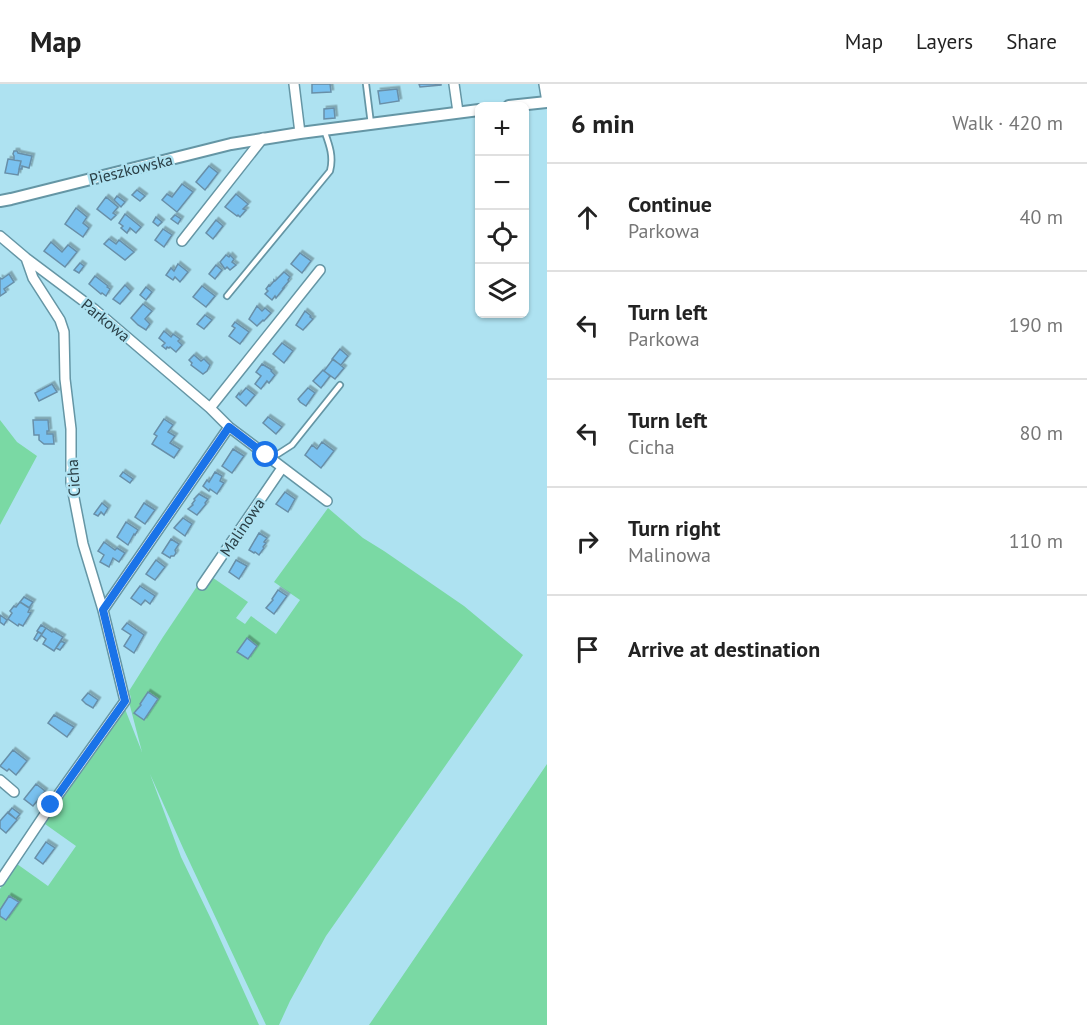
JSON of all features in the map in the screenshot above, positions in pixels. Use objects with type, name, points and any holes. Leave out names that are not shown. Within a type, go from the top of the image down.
[{"type":"street","points":[[294,84],[300,133]]},
{"type":"street","points":[[454,84],[458,112]]},
{"type":"street","points":[[529,104],[547,102],[544,84]]},
{"type":"street","name":"Pieszkowska","points":[[0,201],[231,144],[475,110]]},
{"type":"street","points":[[182,241],[263,138]]},
{"type":"street","name":"Parkowa","points":[[0,236],[94,309],[210,408],[229,427],[327,501]]},
{"type":"street","name":"Cicha","points":[[0,881],[70,777],[125,701],[103,610],[83,544],[71,482],[64,332],[60,320],[33,278],[26,258]]},
{"type":"street","points":[[210,408],[320,270]]},
{"type":"street","points":[[103,610],[229,427]]},
{"type":"street","name":"Malinowa","points":[[202,585],[282,468]]},
{"type":"street","points":[[0,780],[14,792]]},
{"type":"lane","points":[[366,84],[372,124]]},
{"type":"lane","points":[[227,296],[330,171],[331,150],[324,130]]},
{"type":"lane","points":[[266,455],[278,454],[292,445],[340,385]]},
{"type":"green space","points":[[0,420],[17,442],[37,456],[0,525]]},
{"type":"green space","points":[[328,508],[363,538],[464,606],[523,655],[326,936],[279,1025],[266,1025],[150,774],[181,857],[259,1025],[0,1025],[0,889],[17,864],[48,886],[76,846],[45,824],[125,709],[142,752],[129,702],[131,698],[129,691],[206,573],[248,602],[236,618],[245,624],[251,616],[276,634],[300,600],[274,582]]},
{"type":"green space","points":[[547,764],[547,1025],[369,1025]]},
{"type":"building","points":[[312,84],[330,84],[331,92],[312,93]]},
{"type":"building","points":[[419,84],[441,84],[441,85],[420,87]]},
{"type":"building","points":[[397,89],[399,101],[380,104],[378,91]]},
{"type":"building","points":[[334,108],[335,118],[324,119],[324,109]]},
{"type":"building","points":[[14,151],[32,156],[29,168],[22,166],[22,169],[19,169],[21,161],[14,160]]},
{"type":"building","points":[[8,159],[21,161],[18,175],[5,173]]},
{"type":"building","points":[[209,166],[218,173],[205,190],[196,182]]},
{"type":"building","points":[[182,184],[193,192],[177,212],[162,200],[167,194],[172,197]]},
{"type":"building","points":[[137,190],[145,196],[140,201],[132,195]]},
{"type":"building","points":[[236,194],[248,204],[240,217],[225,207]]},
{"type":"building","points":[[117,196],[125,202],[121,207],[114,200]]},
{"type":"building","points":[[106,197],[118,207],[113,213],[116,215],[111,220],[97,209]]},
{"type":"building","points":[[76,208],[87,217],[83,223],[89,228],[83,237],[65,224]]},
{"type":"building","points":[[125,214],[141,227],[136,233],[130,228],[127,233],[121,228],[123,226],[119,223]]},
{"type":"building","points":[[175,215],[181,219],[178,224],[171,219]]},
{"type":"building","points":[[156,217],[162,222],[158,226],[153,222]]},
{"type":"building","points":[[216,220],[223,226],[213,239],[206,233]]},
{"type":"building","points":[[163,229],[172,235],[164,247],[155,240]]},
{"type":"building","points":[[109,239],[116,244],[119,240],[134,252],[125,260],[104,244]]},
{"type":"building","points":[[51,242],[62,252],[68,245],[77,252],[65,267],[44,251]]},
{"type":"building","points":[[300,253],[311,261],[302,273],[291,264]]},
{"type":"building","points":[[226,255],[234,259],[232,262],[236,265],[230,270],[227,267],[225,269],[220,262]]},
{"type":"building","points":[[80,263],[84,266],[79,273],[74,270]]},
{"type":"building","points":[[178,264],[188,272],[180,282],[175,277],[173,280],[166,275],[171,268],[174,271]]},
{"type":"building","points":[[216,265],[222,270],[215,279],[209,274]]},
{"type":"building","points":[[284,272],[290,277],[289,281],[272,300],[265,294],[268,291],[266,289]]},
{"type":"building","points":[[9,274],[14,282],[4,289],[6,292],[0,296],[0,278]]},
{"type":"building","points":[[95,276],[110,289],[106,296],[89,284]]},
{"type":"building","points":[[125,285],[131,291],[120,304],[113,299]]},
{"type":"building","points":[[202,286],[215,296],[206,307],[193,297]]},
{"type":"building","points":[[146,287],[152,292],[146,300],[140,295]]},
{"type":"building","points":[[143,304],[152,311],[145,319],[150,324],[146,330],[131,318]]},
{"type":"building","points":[[257,306],[262,311],[265,308],[271,313],[257,326],[249,319]]},
{"type":"building","points":[[305,311],[313,319],[303,330],[296,325]]},
{"type":"building","points":[[205,315],[212,320],[204,329],[197,324]]},
{"type":"building","points":[[235,322],[249,332],[240,344],[229,336],[235,328],[232,326]]},
{"type":"building","points":[[164,331],[171,337],[173,334],[180,339],[178,341],[182,345],[176,352],[170,347],[166,349],[162,346],[165,343],[159,338]]},
{"type":"building","points":[[282,343],[293,351],[284,363],[273,354]]},
{"type":"building","points":[[340,349],[348,356],[341,365],[332,359]]},
{"type":"building","points":[[194,355],[201,361],[204,359],[210,365],[203,374],[191,365],[189,360]]},
{"type":"building","points":[[333,359],[344,368],[335,379],[324,371]]},
{"type":"building","points":[[262,364],[272,370],[275,375],[261,389],[255,384],[261,376],[256,372]]},
{"type":"building","points":[[323,370],[330,376],[321,388],[313,381]]},
{"type":"building","points":[[52,384],[57,392],[39,401],[35,393]]},
{"type":"building","points":[[246,388],[255,395],[246,406],[236,397]]},
{"type":"building","points":[[308,388],[315,393],[306,406],[298,399]]},
{"type":"building","points":[[268,417],[282,427],[276,434],[263,423]]},
{"type":"building","points":[[164,419],[173,425],[168,432],[175,436],[170,443],[180,449],[174,458],[152,444],[157,436],[154,434]]},
{"type":"building","points":[[33,420],[48,420],[47,434],[53,434],[54,444],[44,444],[39,440],[39,435],[34,435]]},
{"type":"building","points":[[322,442],[334,451],[321,468],[305,455],[312,445],[317,449]]},
{"type":"building","points":[[233,449],[244,456],[232,473],[222,466]]},
{"type":"building","points":[[123,472],[133,479],[130,483],[120,476]]},
{"type":"building","points":[[215,472],[222,476],[220,481],[224,483],[217,494],[203,486],[207,480],[209,482]]},
{"type":"building","points":[[285,492],[295,499],[288,512],[276,504]]},
{"type":"building","points":[[199,494],[208,499],[197,515],[188,509]]},
{"type":"building","points":[[102,503],[108,508],[104,515],[101,512],[98,516],[94,514]]},
{"type":"building","points":[[144,503],[155,510],[145,524],[135,517]]},
{"type":"building","points":[[183,518],[192,524],[185,536],[174,528]]},
{"type":"building","points":[[126,522],[138,530],[128,545],[117,537]]},
{"type":"building","points":[[259,533],[267,538],[259,555],[249,550]]},
{"type":"building","points":[[171,539],[179,544],[175,550],[176,553],[170,558],[162,553]]},
{"type":"building","points":[[104,542],[115,550],[117,548],[125,553],[119,562],[113,558],[109,567],[100,562],[104,555],[98,551]]},
{"type":"building","points":[[156,560],[165,567],[155,580],[146,574]]},
{"type":"building","points":[[236,560],[247,566],[239,579],[229,572]]},
{"type":"building","points":[[140,586],[155,596],[150,604],[145,600],[141,605],[131,598]]},
{"type":"building","points":[[278,590],[287,596],[274,614],[266,608]]},
{"type":"building","points":[[24,597],[33,602],[29,608],[20,602]]},
{"type":"building","points":[[20,602],[30,608],[28,612],[31,613],[23,626],[19,624],[18,626],[8,619],[12,613],[10,611]]},
{"type":"building","points":[[0,615],[7,620],[4,625],[0,622]]},
{"type":"building","points":[[127,623],[144,635],[134,653],[124,646],[131,635],[122,629]]},
{"type":"building","points":[[41,625],[46,628],[42,634],[37,631]]},
{"type":"building","points":[[46,628],[63,637],[54,651],[43,644],[46,639],[41,635]]},
{"type":"building","points":[[38,632],[42,634],[37,641],[34,639]]},
{"type":"building","points":[[247,638],[257,646],[248,659],[237,652]]},
{"type":"building","points":[[61,641],[65,643],[60,650],[56,648]]},
{"type":"building","points":[[148,692],[158,699],[144,720],[134,713]]},
{"type":"building","points":[[88,693],[98,700],[93,708],[82,700]]},
{"type":"building","points":[[54,715],[74,727],[67,737],[48,723]]},
{"type":"building","points":[[13,750],[27,761],[16,775],[0,766]]},
{"type":"building","points":[[36,784],[45,791],[33,806],[24,799]]},
{"type":"building","points":[[12,808],[20,814],[16,819],[8,813]]},
{"type":"building","points":[[8,812],[17,820],[6,833],[0,828],[0,821]]},
{"type":"building","points":[[46,842],[55,848],[43,864],[35,858]]},
{"type":"building","points":[[9,896],[19,902],[6,920],[0,916],[0,910]]},
{"type":"route","points":[[51,805],[125,701],[103,610],[229,427],[266,455]]}]
